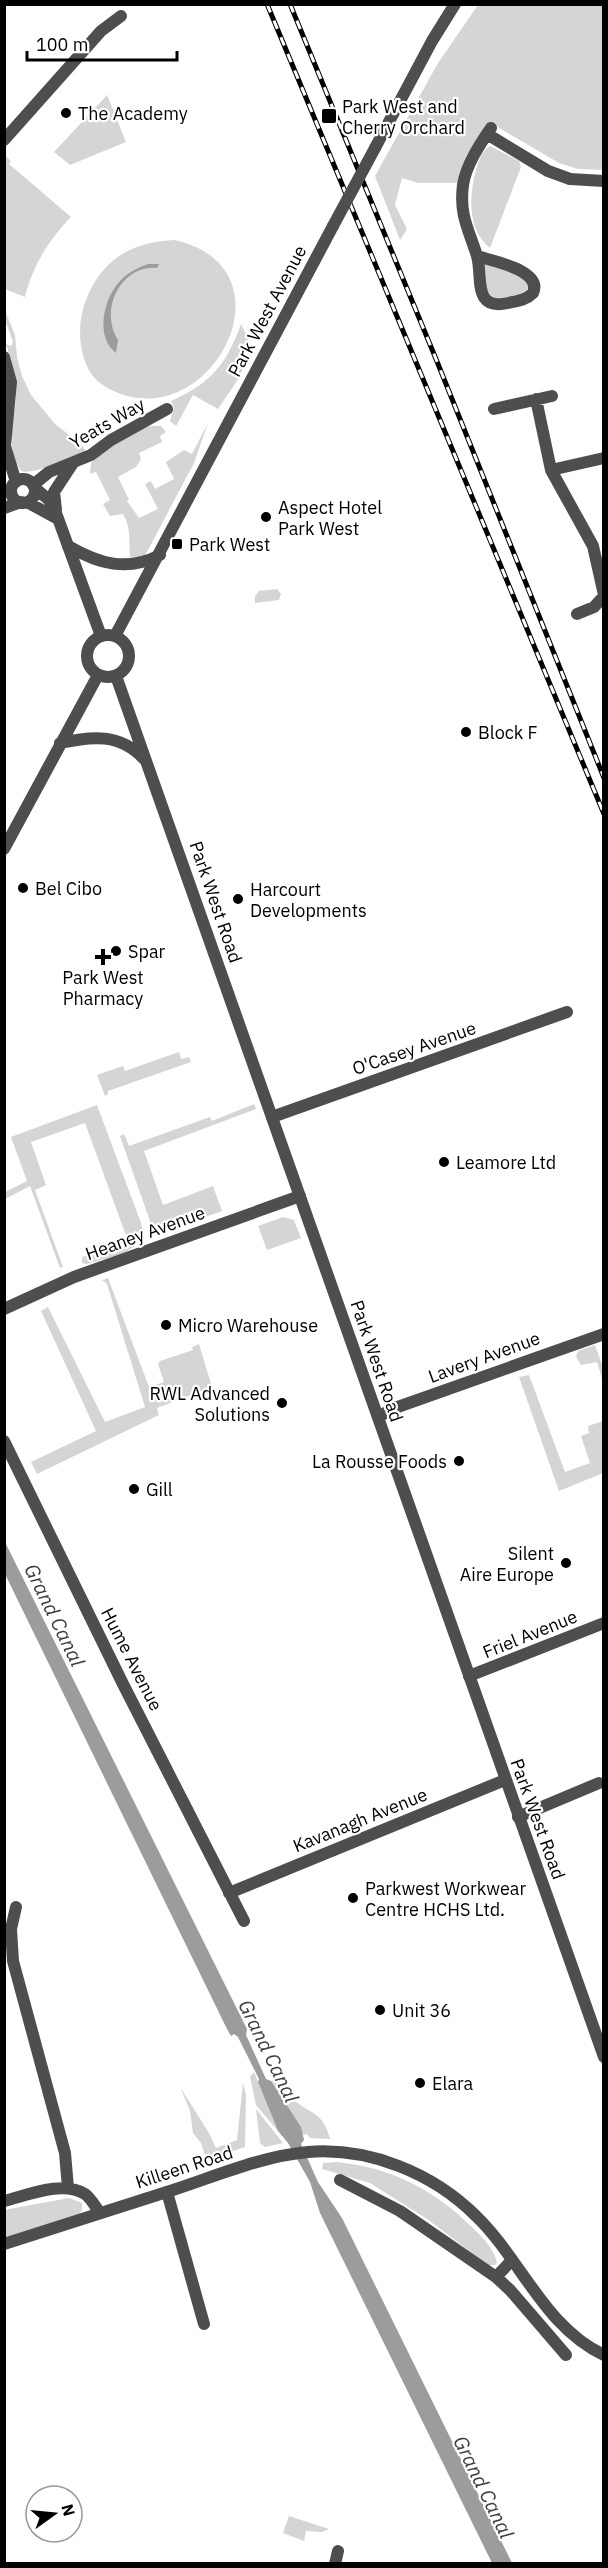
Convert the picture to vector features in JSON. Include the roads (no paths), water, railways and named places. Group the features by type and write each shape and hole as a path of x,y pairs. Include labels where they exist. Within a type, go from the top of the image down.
{"street":[{"name":"Park West Avenue","path":"115,636 426,50 454,4"},
{"path":"4,140 100,31 121,16"},
{"path":"477,256 530,275 534,283 533,293 522,300 491,304 483,297 479,284 477,256 467,234 462,200 463,182 489,131 548,171 570,179 603,181"},
{"path":"4,357 11,382 5,446 13,495 57,516"},
{"path":"494,408 552,396"},
{"path":"536,399 551,470 593,546 603,595 594,607 577,614"},
{"name":"Yeats Way","path":"34,486 49,472 92,455 111,440 167,409"},
{"path":"551,470 603,458"},
{"path":"57,516 54,492 73,463"},
{"path":"11,486 25,479 48,500 57,516 101,636"},
{"path":"4,507 24,502 34,495 34,486"},
{"path":"68,546 84,555 117,565 144,562 160,555"},
{"path":"101,636 115,636 122,640 129,652 127,666 116,676 98,675 92,670 87,658 90,645 101,636"},
{"path":"4,849 98,675"},
{"name":"Park West Road","path":"116,676 603,2057"},
{"path":"60,743 91,737 111,738 123,742 147,762"},
{"name":"O'Casey Avenue","path":"272,1117 567,1012"},
{"name":"Heaney Avenue","path":"4,1309 74,1277 300,1196"},
{"name":"Lavery Avenue","path":"378,1417 392,1409 603,1334"},
{"name":"Hume Avenue","path":"4,1441 244,1921"},
{"name":"Friel Avenue","path":"469,1676 603,1623"},
{"name":"Kavanagh Avenue","path":"229,1893 505,1780"},
{"path":"518,1817 599,1783"},
{"path":"16,1907 11,1935 13,1961 65,2153 68,2188"},
{"name":"Killeen Road","path":"4,2244 279,2157 327,2151 379,2160 436,2184 457,2198 480,2219 512,2260"},
{"path":"340,2180 400,2211 496,2277 566,2355"},
{"path":"4,2201 39,2192 68,2188 86,2195 100,2213"},
{"path":"167,2192 204,2324"},
{"path":"496,2277 512,2260 552,2312 571,2332 603,2355"}],"railway":[{"path":"267,4 604,814"},
{"path":"290,4 436,359 604,778"}],"place":[{"name":"The Academy","path":"66,113"},
{"name":"Park West and Cherry Orchard","path":"329,116"},
{"name":"Aspect Hotel Park West","path":"266,517"},
{"name":"Park West","path":"177,544"},
{"name":"Block F","path":"466,732"},
{"name":"Bel Cibo","path":"23,888"},
{"name":"Harcourt Developments","path":"238,899"},
{"name":"Spar","path":"116,951"},
{"name":"Park West Pharmacy","path":"103,957"},
{"name":"Leamore Ltd","path":"444,1162"},
{"name":"Micro Warehouse","path":"166,1325"},
{"name":"RWL Advanced Solutions","path":"282,1403"},
{"name":"La Rousse Foods","path":"459,1461"},
{"name":"Gill","path":"134,1489"},
{"name":"Silent Aire Europe","path":"566,1563"},
{"name":"Parkwest Workwear Centre HCHS Ltd.","path":"353,1898"},
{"name":"Unit 36","path":"380,2010"},
{"name":"Elara","path":"420,2083"}],"water label":[{"name":"Grand Canal","path":"55,1615"},
{"name":"Grand Canal","path":"269,2051"},
{"name":"Grand Canal","path":"484,2487"}]}
